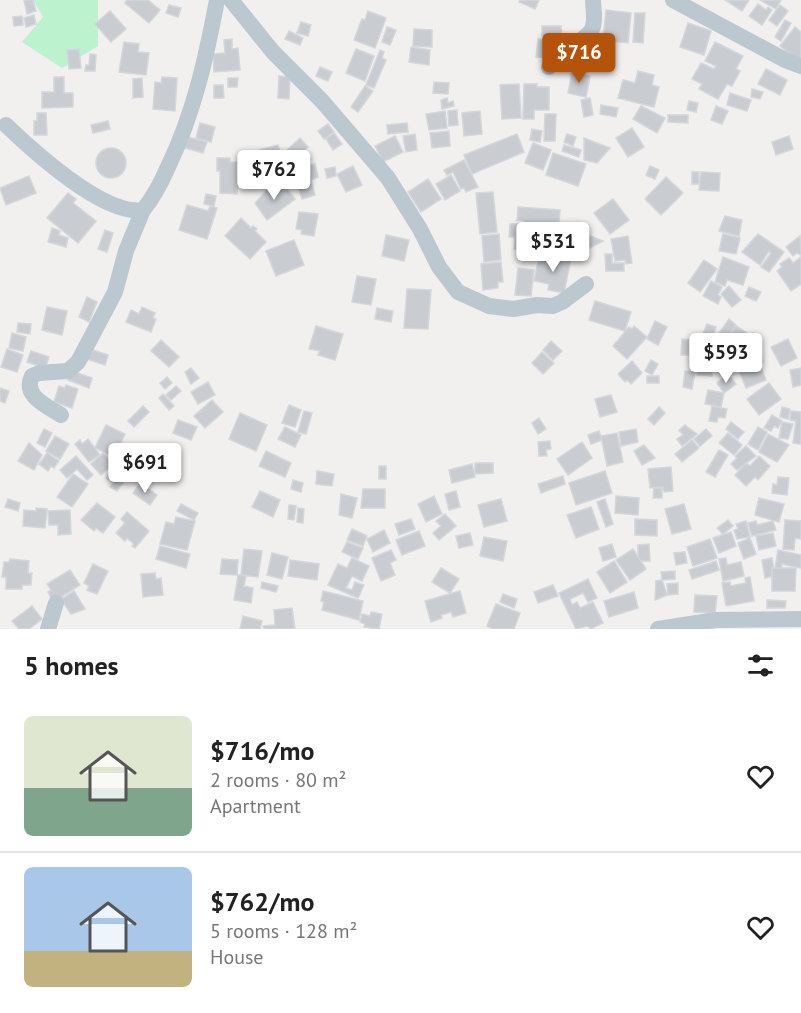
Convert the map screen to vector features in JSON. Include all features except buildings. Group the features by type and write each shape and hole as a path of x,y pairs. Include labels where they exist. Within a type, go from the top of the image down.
{"street":[{"path":"61,416 35,397 29,390 29,382 32,376 39,373 68,371 78,362 115,292 126,251 143,210 154,198 182,139 192,111 217,0"},
{"path":"231,0 273,52 322,101 388,178 420,229 439,267 458,292 489,306 513,309 537,305 553,306 586,284"},
{"path":"549,67 565,51 591,32 594,25 593,0"},
{"path":"673,0 785,60 801,66"},
{"path":"6,124 38,155 74,183 120,208 132,212 143,210"},
{"path":"48,629 56,603"},
{"path":"658,629 716,620 752,624 801,619"}],"green space":[{"path":"33,0 98,0 98,46 62,68 22,42 43,17"}]}
